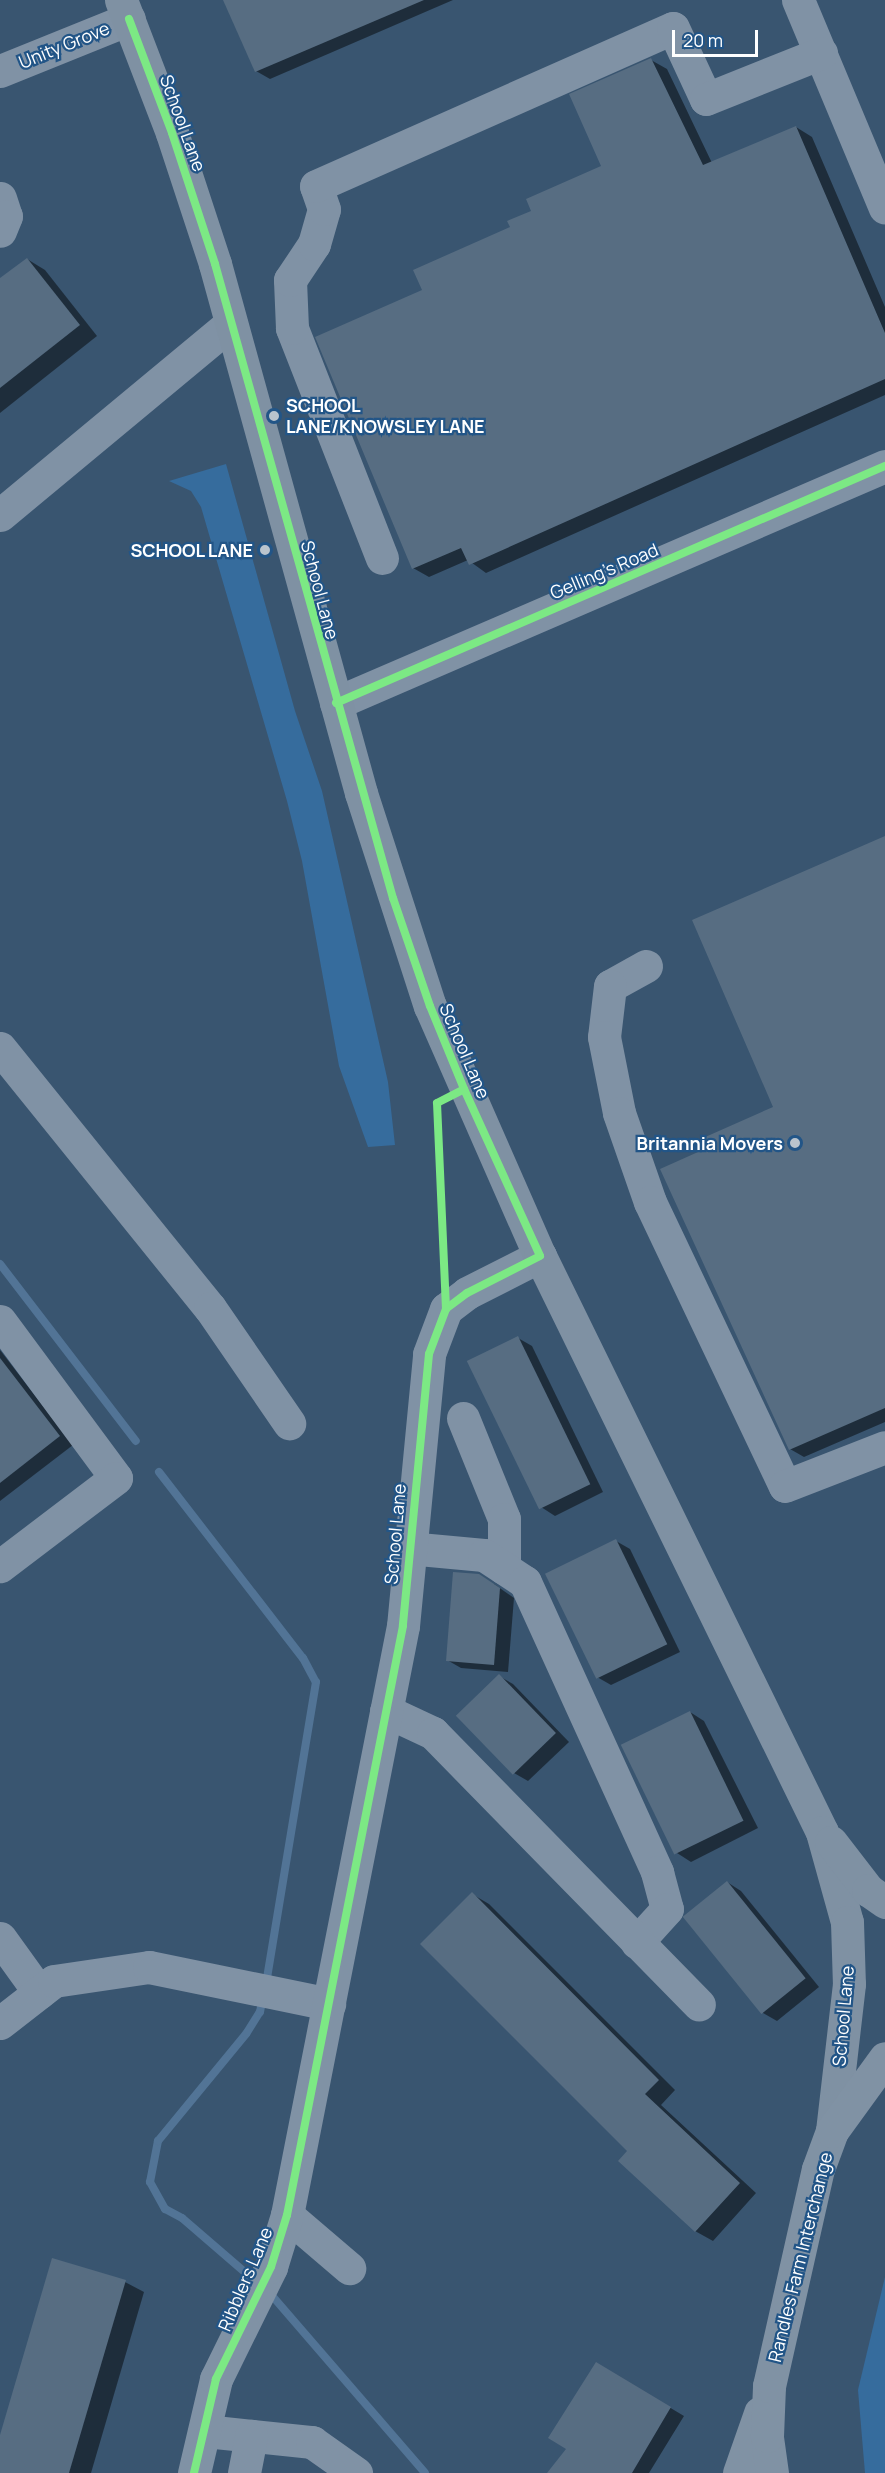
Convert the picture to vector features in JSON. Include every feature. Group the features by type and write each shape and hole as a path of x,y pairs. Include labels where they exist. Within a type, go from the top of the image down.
{"highway":[{"name":"Randles Farm Interchange","path":"772,2473 767,2436 769,2386 818,2169 832,2131 885,2058"},
{"path":"739,2473 769,2386"}],"main road":[{"name":"School Lane","path":"125,10 172,133 231,323 336,703 390,888 430,1006 540,1256 822,1832 847,1922 849,1984 832,2131"},
{"name":"School Lane","path":"822,1832 868,1890 885,1902"}],"street":[{"path":"798,0 885,208"},
{"name":"Unity Grove","path":"0,71 125,10"},
{"path":"382,558 292,328 290,280 314,244 324,209 316,186 672,28 706,99 821,53"},
{"path":"0,198 6,216 0,231"},
{"path":"0,514 231,323"},
{"name":"Gelling's Road","path":"336,703 885,466"},
{"path":"646,966 610,986 604,1037 619,1113 650,1202 785,1486 885,1447"},
{"path":"0,1048 210,1308 290,1423"},
{"name":"School Lane","path":"318,2057 403,1626 408,1548 429,1354 438,1325 446,1309 467,1293 540,1256"},
{"path":"0,1321 116,1478 0,1566"},
{"path":"464,1418 504,1519 504,1568"},
{"path":"408,1548 484,1555 525,1582 657,1872 667,1909 637,1942"},
{"path":"386,1711 433,1733 699,2005"},
{"path":"0,1938 39,1992"},
{"path":"0,2023 54,1981 150,1967 328,2004"},
{"name":"Ribblers Lane","path":"194,2473 216,2379 271,2266 287,2215 318,2057"},
{"path":"287,2215 349,2268"},
{"path":"205,2431 312,2442 356,2473"},
{"path":"244,2473 251,2436"}],"shaded area":[{"path":"226,464 295,711 322,791 388,1082 395,1145 368,1147 339,1066 302,861 287,801 201,507 191,491 169,481"},
{"path":"885,2277 885,2473 865,2473 858,2390"}],"building":[{"path":"223,0 424,0 255,72"},
{"path":"651,58 703,165 796,126 885,333 885,379 469,565 461,548 412,569 315,337 422,290 413,270 510,227 507,221 531,211 526,199 601,166 569,94"},
{"path":"27,258 80,325 0,388 0,278"},
{"name":"Britannia Movers","path":"885,836 885,1408 789,1450 660,1169 707,1148 703,1138 773,1107 692,920"},
{"path":"518,1336 590,1484 539,1509 467,1361"},
{"path":"0,1358 60,1436 0,1483"},
{"path":"616,1539 667,1644 596,1679 545,1574"},
{"path":"453,1572 479,1574 500,1588 494,1665 446,1661"},
{"path":"499,1674 556,1733 513,1775 456,1716"},
{"path":"690,1711 743,1821 674,1854 621,1745"},
{"path":"727,1881 806,1978 761,2014 683,1917"},
{"path":"472,1892 659,2080 645,2094 740,2183 695,2232 618,2161 627,2151 420,1944"},
{"path":"52,2258 126,2280 69,2473 0,2473 0,2435"},
{"path":"596,2362 671,2407 632,2473 547,2473 566,2449 548,2438"}],"waterway":[{"path":"0,1264 136,1441"},
{"path":"159,1472 303,1658 316,1682 266,1985"},
{"path":"255,2281 182,2218 165,2209 150,2182 158,2141 246,2034 260,2012 263,1997"},
{"path":"268,2291 425,2473"}],"cycle path":[{"path":"129,19 172,133 215,264 393,898 430,1006 464,1089 540,1256 467,1293 446,1309 429,1354 403,1626 287,2215 271,2267 216,2379 194,2473"},
{"path":"336,703 885,466"},
{"path":"446,1309 437,1103 464,1089"}],"place":[{"name":"SCHOOL LANE/KNOWSLEY LANE","path":"274,416"},
{"name":"SCHOOL LANE","path":"265,550"},
{"name":"Britannia Movers","path":"795,1143"}]}
